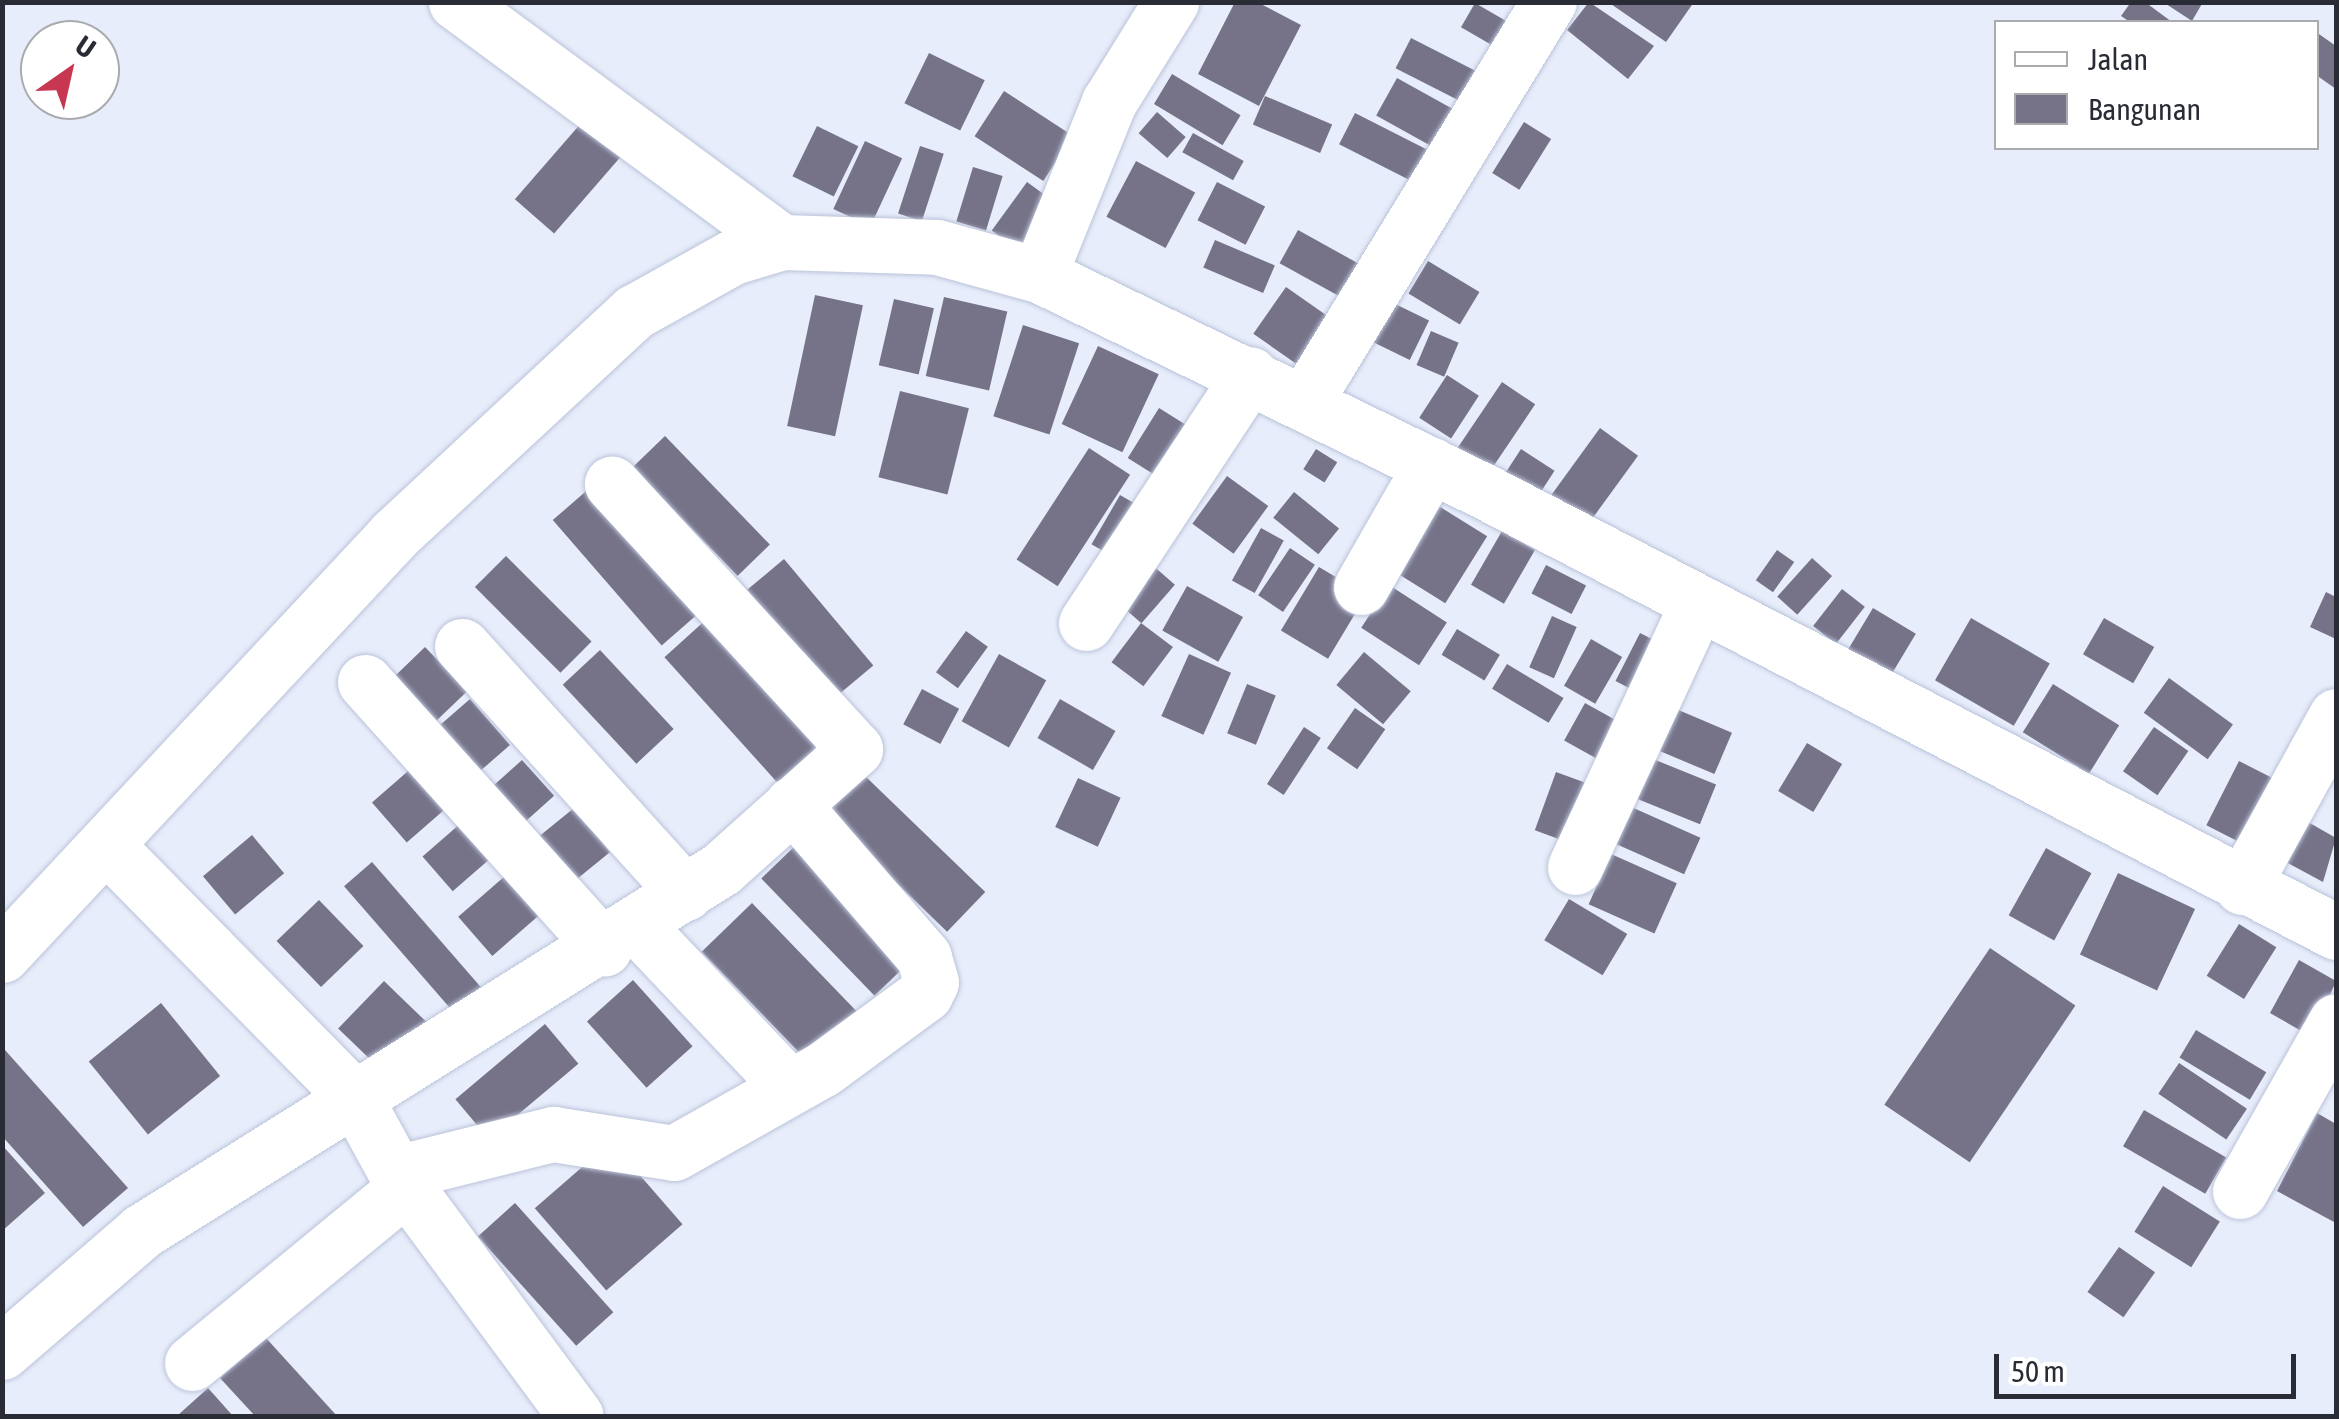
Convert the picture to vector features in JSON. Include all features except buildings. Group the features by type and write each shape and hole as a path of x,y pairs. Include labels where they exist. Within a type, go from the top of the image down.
{"street":[{"path":"456,2 782,242"},
{"path":"1039,275 1109,102 1170,2"},
{"path":"1305,402 1549,2"},
{"path":"2,955 108,847 394,535 634,312 733,257 782,242 938,247 1039,275 1431,465 1696,606 2336,932"},
{"path":"1086,622 1250,374"},
{"path":"1360,588 1431,465"},
{"path":"2,1352 142,1232 621,937 685,892 855,749 612,484"},
{"path":"1576,867 1696,606"},
{"path":"462,646 685,892"},
{"path":"365,682 621,937 790,1088"},
{"path":"2242,887 2336,716"},
{"path":"192,1363 402,1180 554,1134 674,1153 790,1088 925,994 931,982 924,957 792,804"},
{"path":"108,847 355,1098 402,1180 576,1416"},
{"path":"2240,1191 2336,1021"}]}
